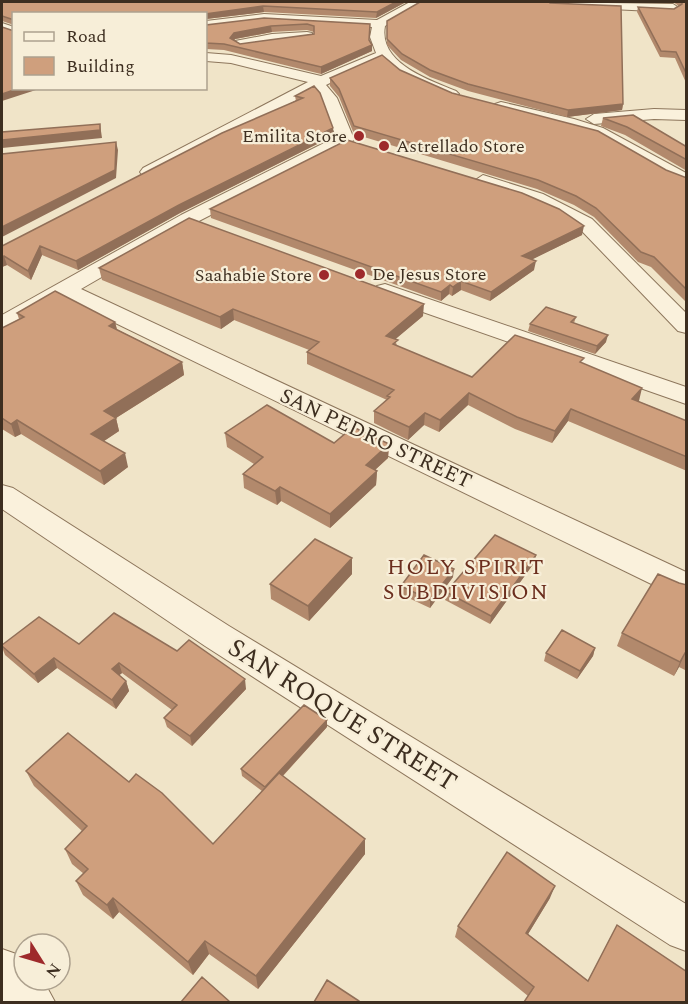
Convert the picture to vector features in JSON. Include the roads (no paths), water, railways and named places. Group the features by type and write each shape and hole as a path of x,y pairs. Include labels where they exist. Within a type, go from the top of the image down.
{"street":[{"path":"240,44 272,38 378,30 416,2"},
{"path":"549,2 673,9"},
{"path":"207,25 264,18 378,30"},
{"path":"378,30 382,55 434,88 462,98"},
{"path":"130,182 320,82 382,55"},
{"path":"207,57 225,58 320,82 329,98 345,139"},
{"path":"482,103 568,122 597,132 687,180"},
{"path":"568,122 654,114 687,115"},
{"path":"2,324 188,219 345,139 367,146"},
{"path":"464,175 529,195 566,211 585,223 687,326"},
{"path":"188,219 221,231"},
{"path":"365,284 687,396"},
{"name":"SAN PEDRO STREET","path":"65,290 687,586"},
{"name":"SAN ROQUE STREET","path":"2,495 217,636 687,929"},
{"path":"2,972 31,1002"}],"place":[{"name":"Emilita Store","path":"359,136"},
{"name":"Astrellado Store","path":"384,146"},
{"name":"De Jesus Store","path":"360,274"},
{"name":"Saahabie Store","path":"324,275"}],"district":[{"name":"HOLY SPIRIT SUBDIVISION","path":"466,578"}]}
